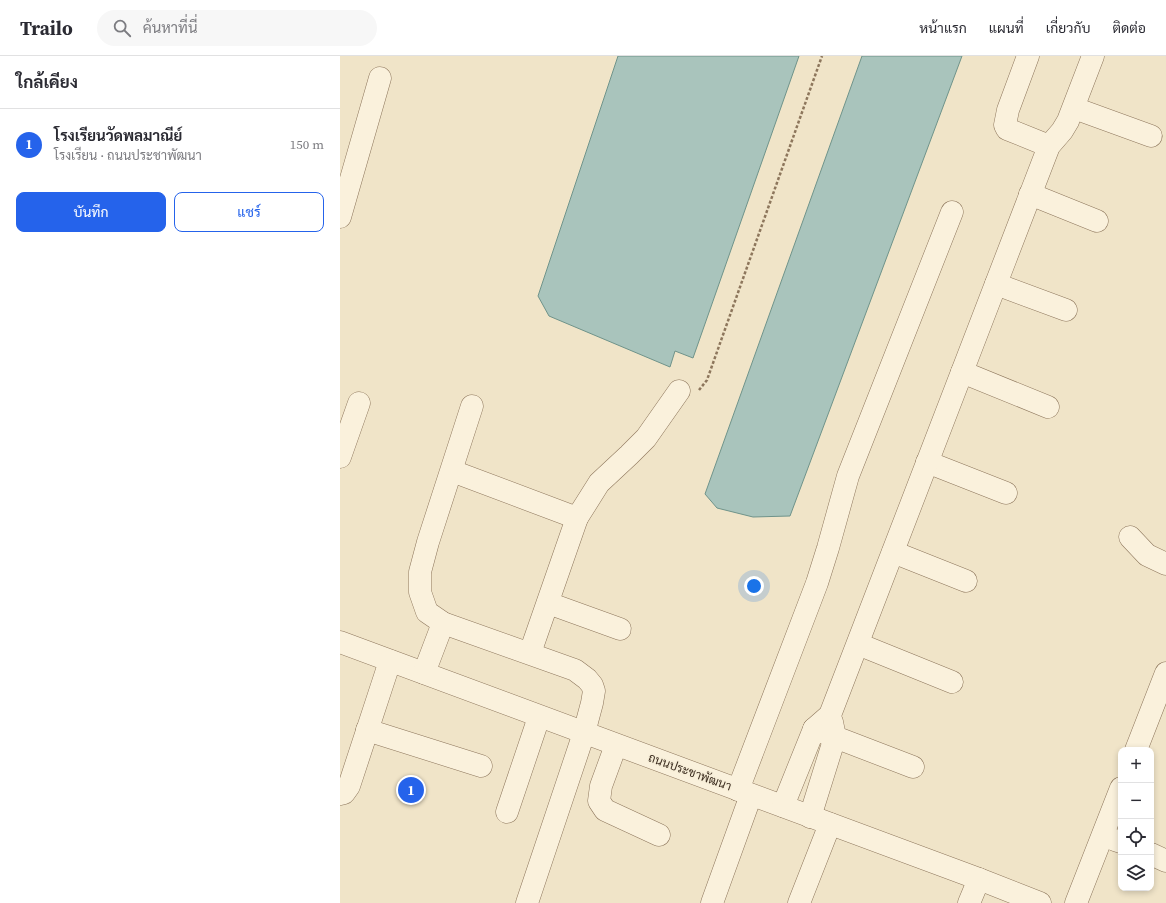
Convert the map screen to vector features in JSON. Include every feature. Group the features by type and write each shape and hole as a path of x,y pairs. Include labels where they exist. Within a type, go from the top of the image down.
{"street":[{"path":"1028,56 1004,125 1007,129 1049,146"},
{"path":"783,806 814,729 830,715 1049,146 1062,131 1074,108 1093,56"},
{"path":"340,217 380,78"},
{"path":"1074,108 1151,136"},
{"path":"1030,194 1096,221"},
{"path":"712,903 745,792 817,583 848,476 952,212"},
{"path":"996,284 1066,310"},
{"path":"962,372 1048,407"},
{"path":"530,654 577,518 599,484 629,456 688,392"},
{"path":"340,457 359,403"},
{"path":"472,406 428,542 420,572 420,592 427,612 443,623 575,670 588,679 594,691 584,733 532,902"},
{"path":"927,462 1006,493"},
{"path":"452,471 577,518"},
{"path":"1130,537 1147,555 1166,564"},
{"path":"893,552 966,581"},
{"path":"548,603 620,629"},
{"path":"424,673 443,623"},
{"name":"ถนนประชาพัฒนา","path":"340,642 1040,903"},
{"path":"858,644 952,682"},
{"path":"340,794 344,793 349,786 390,661"},
{"path":"1137,747 1166,673"},
{"path":"1153,747 1166,712"},
{"path":"810,817 835,736 830,715"},
{"path":"507,812 539,717"},
{"path":"814,729 913,767"},
{"path":"368,730 481,766"},
{"path":"616,745 601,786 599,801 605,810 658,835"},
{"path":"1076,903 1118,796"},
{"path":"799,903 830,824"},
{"path":"1090,903 1118,838"},
{"path":"1154,855 1166,860"},
{"path":"969,903 979,879"}],"path":[{"path":"688,392 707,380 822,56"}],"water":[{"path":"618,56 799,56 693,358 675,351 670,367 549,316 538,296"},
{"path":"862,56 962,56 790,516 753,517 717,508 705,494"}],"place":[{"name":"โรงเรียนวัดพลมาณีย์","path":"411,790"}]}
